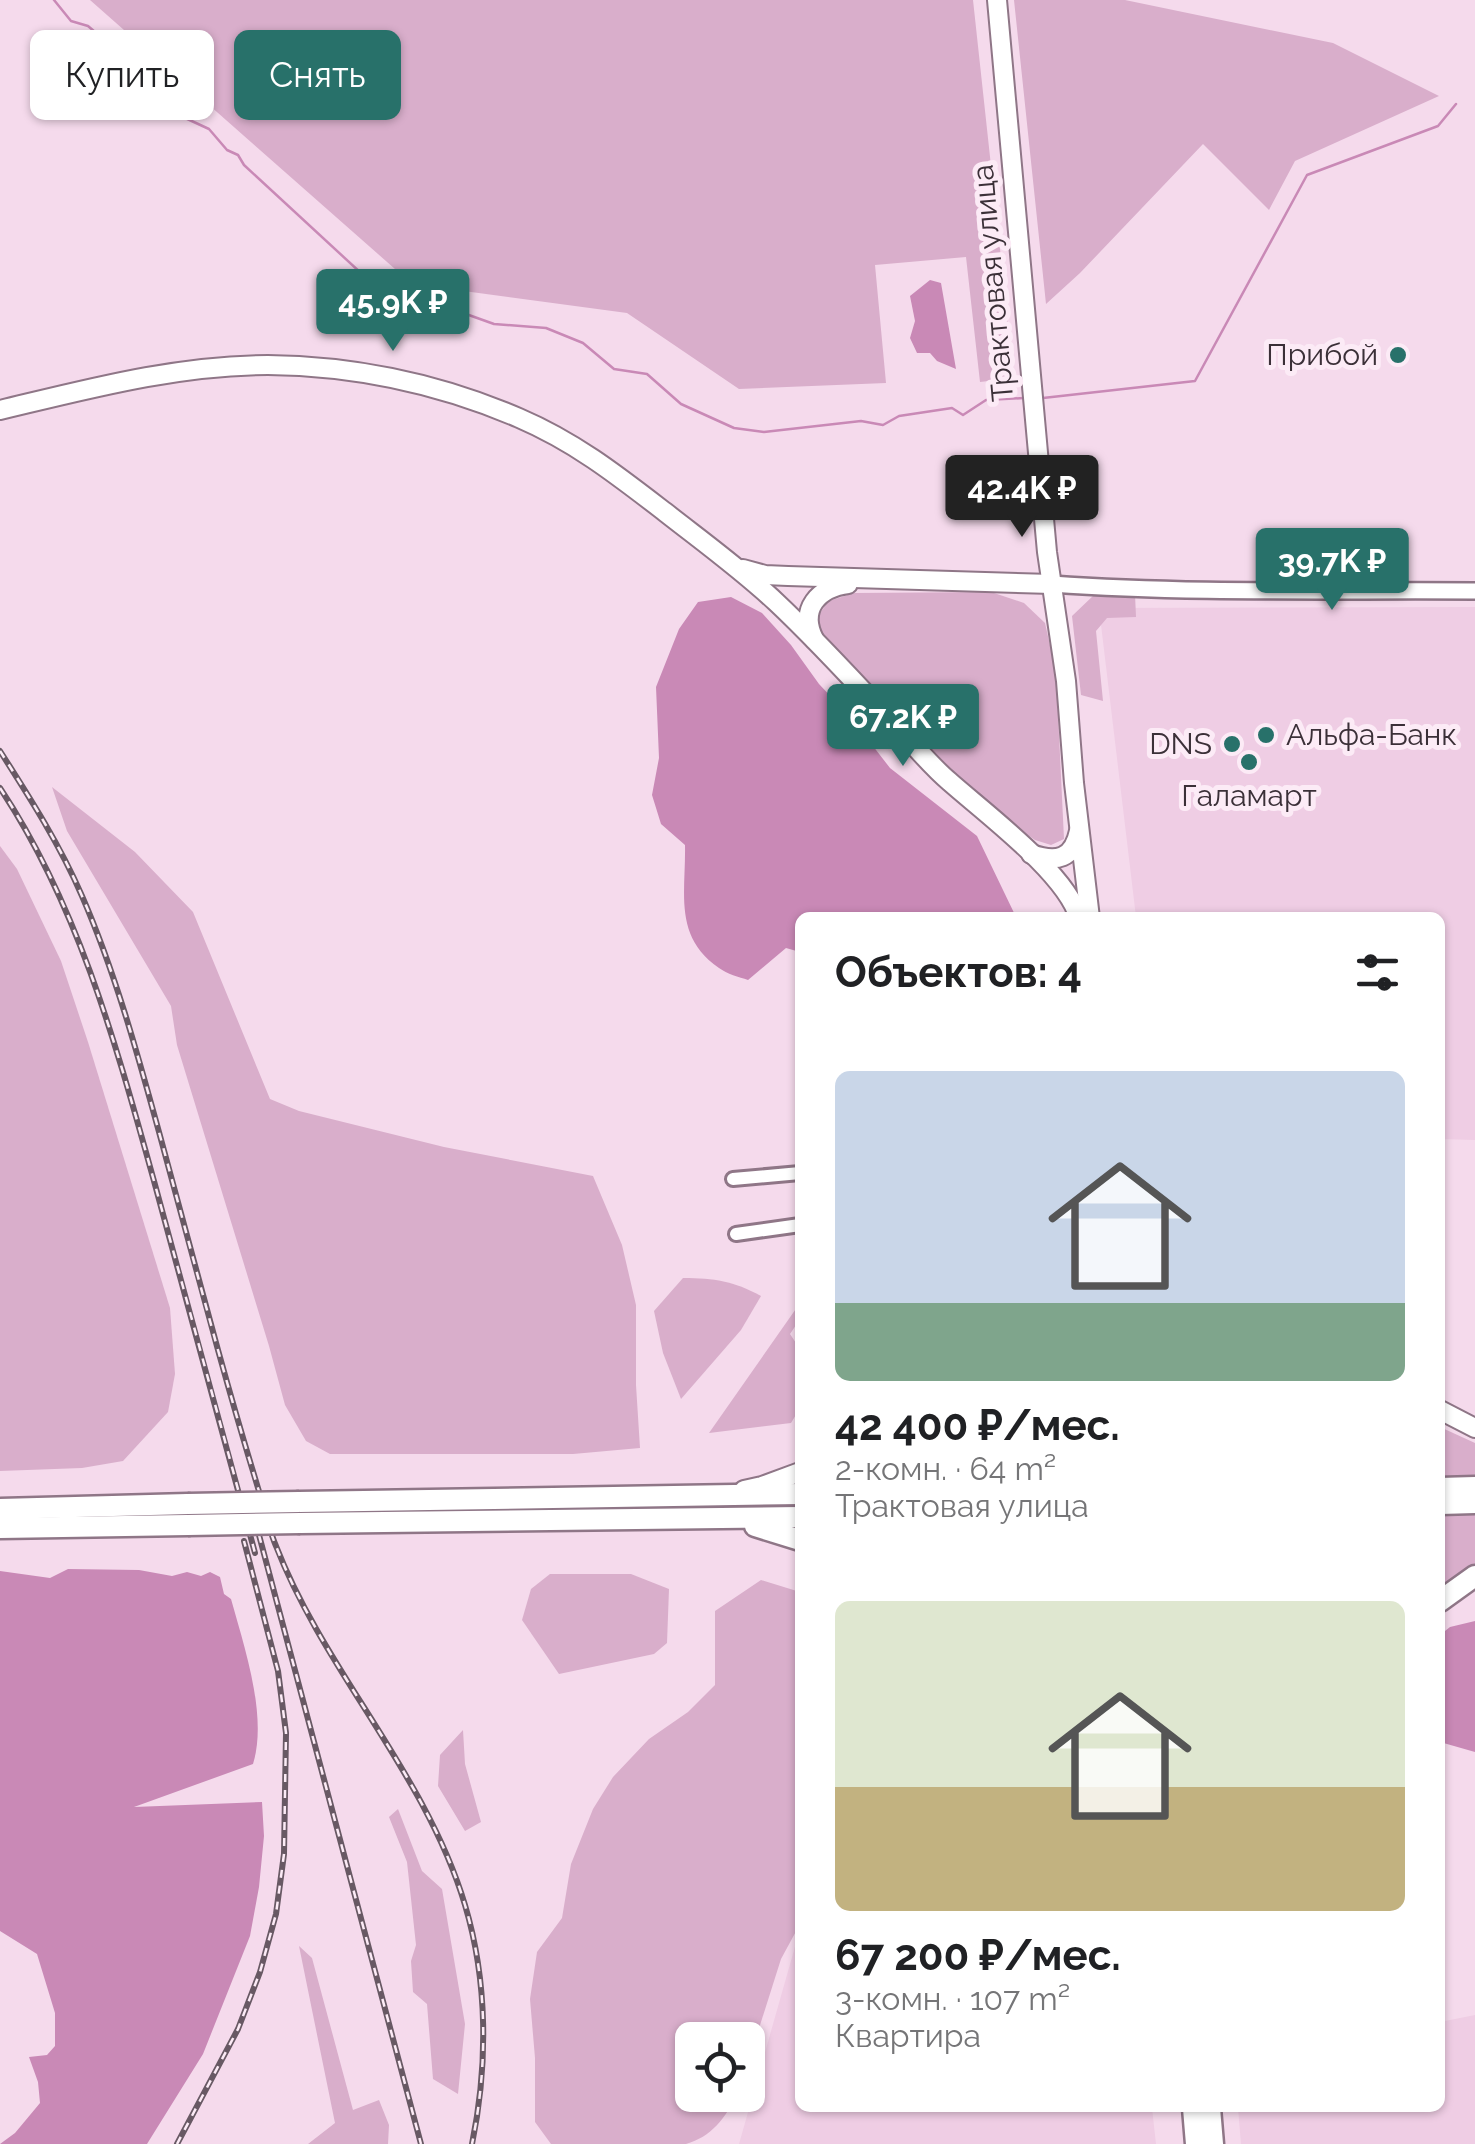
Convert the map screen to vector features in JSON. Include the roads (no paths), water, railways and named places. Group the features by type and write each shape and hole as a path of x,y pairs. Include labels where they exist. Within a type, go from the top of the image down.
{"main road":[{"name":"Трактовая улица","path":"997,0 1052,584 1089,912"},
{"path":"0,410 131,380 267,365 354,371 396,379 520,418 624,478 774,600 946,779 1031,854 1070,896 1077,912"},
{"path":"729,563 765,574 1052,584"},
{"path":"817,643 810,630 809,615 824,591 843,584 894,580"},
{"path":"1031,854 1049,858 1068,854 1075,846 1080,826"},
{"path":"1445,1413 1475,1428"},
{"path":"673,1495 753,1488 795,1474"},
{"path":"1445,1488 1475,1487"},
{"path":"0,1528 188,1515 673,1495 795,1494"},
{"path":"1445,1504 1475,1503"},
{"path":"0,1509 188,1515"},
{"path":"300,1512 674,1520 795,1518"},
{"path":"674,1520 756,1526 795,1538"},
{"path":"1445,1597 1475,1576"},
{"path":"1192,2112 1196,2144"},
{"path":"1210,2112 1213,2144"}],"street":[{"path":"1052,584 1120,589 1475,591"},
{"path":"733,1179 795,1173"},
{"path":"736,1234 795,1226"}],"waterway":[{"path":"54,0 71,21 88,26 158,86 183,117 209,129 227,150 238,155 244,165 388,298 391,313 399,319 427,313"},
{"path":"1043,398 1195,381 1307,175 1438,126 1456,104"},
{"path":"466,314 494,324 546,328 583,343 614,369 647,374 681,404 734,428 764,432 861,421 883,425 899,416 952,408 963,415 986,400 1024,398"}],"railway":[{"path":"0,751 73,877 115,983 276,1546 321,1637 426,1811 465,1905 478,1964 483,2024 481,2085 472,2144"},
{"path":"0,788 52,880 109,1028 255,1553"},
{"path":"259,1535 421,2144"},
{"path":"177,2144 238,2029 260,1972 276,1914 284,1854 286,1733 278,1671 244,1541"}],"place":[{"name":"Прибой","path":"1398,355"},
{"name":"Альфа-Банк","path":"1266,735"},
{"name":"DNS","path":"1232,744"},
{"name":"Галамарт","path":"1249,762"}]}
